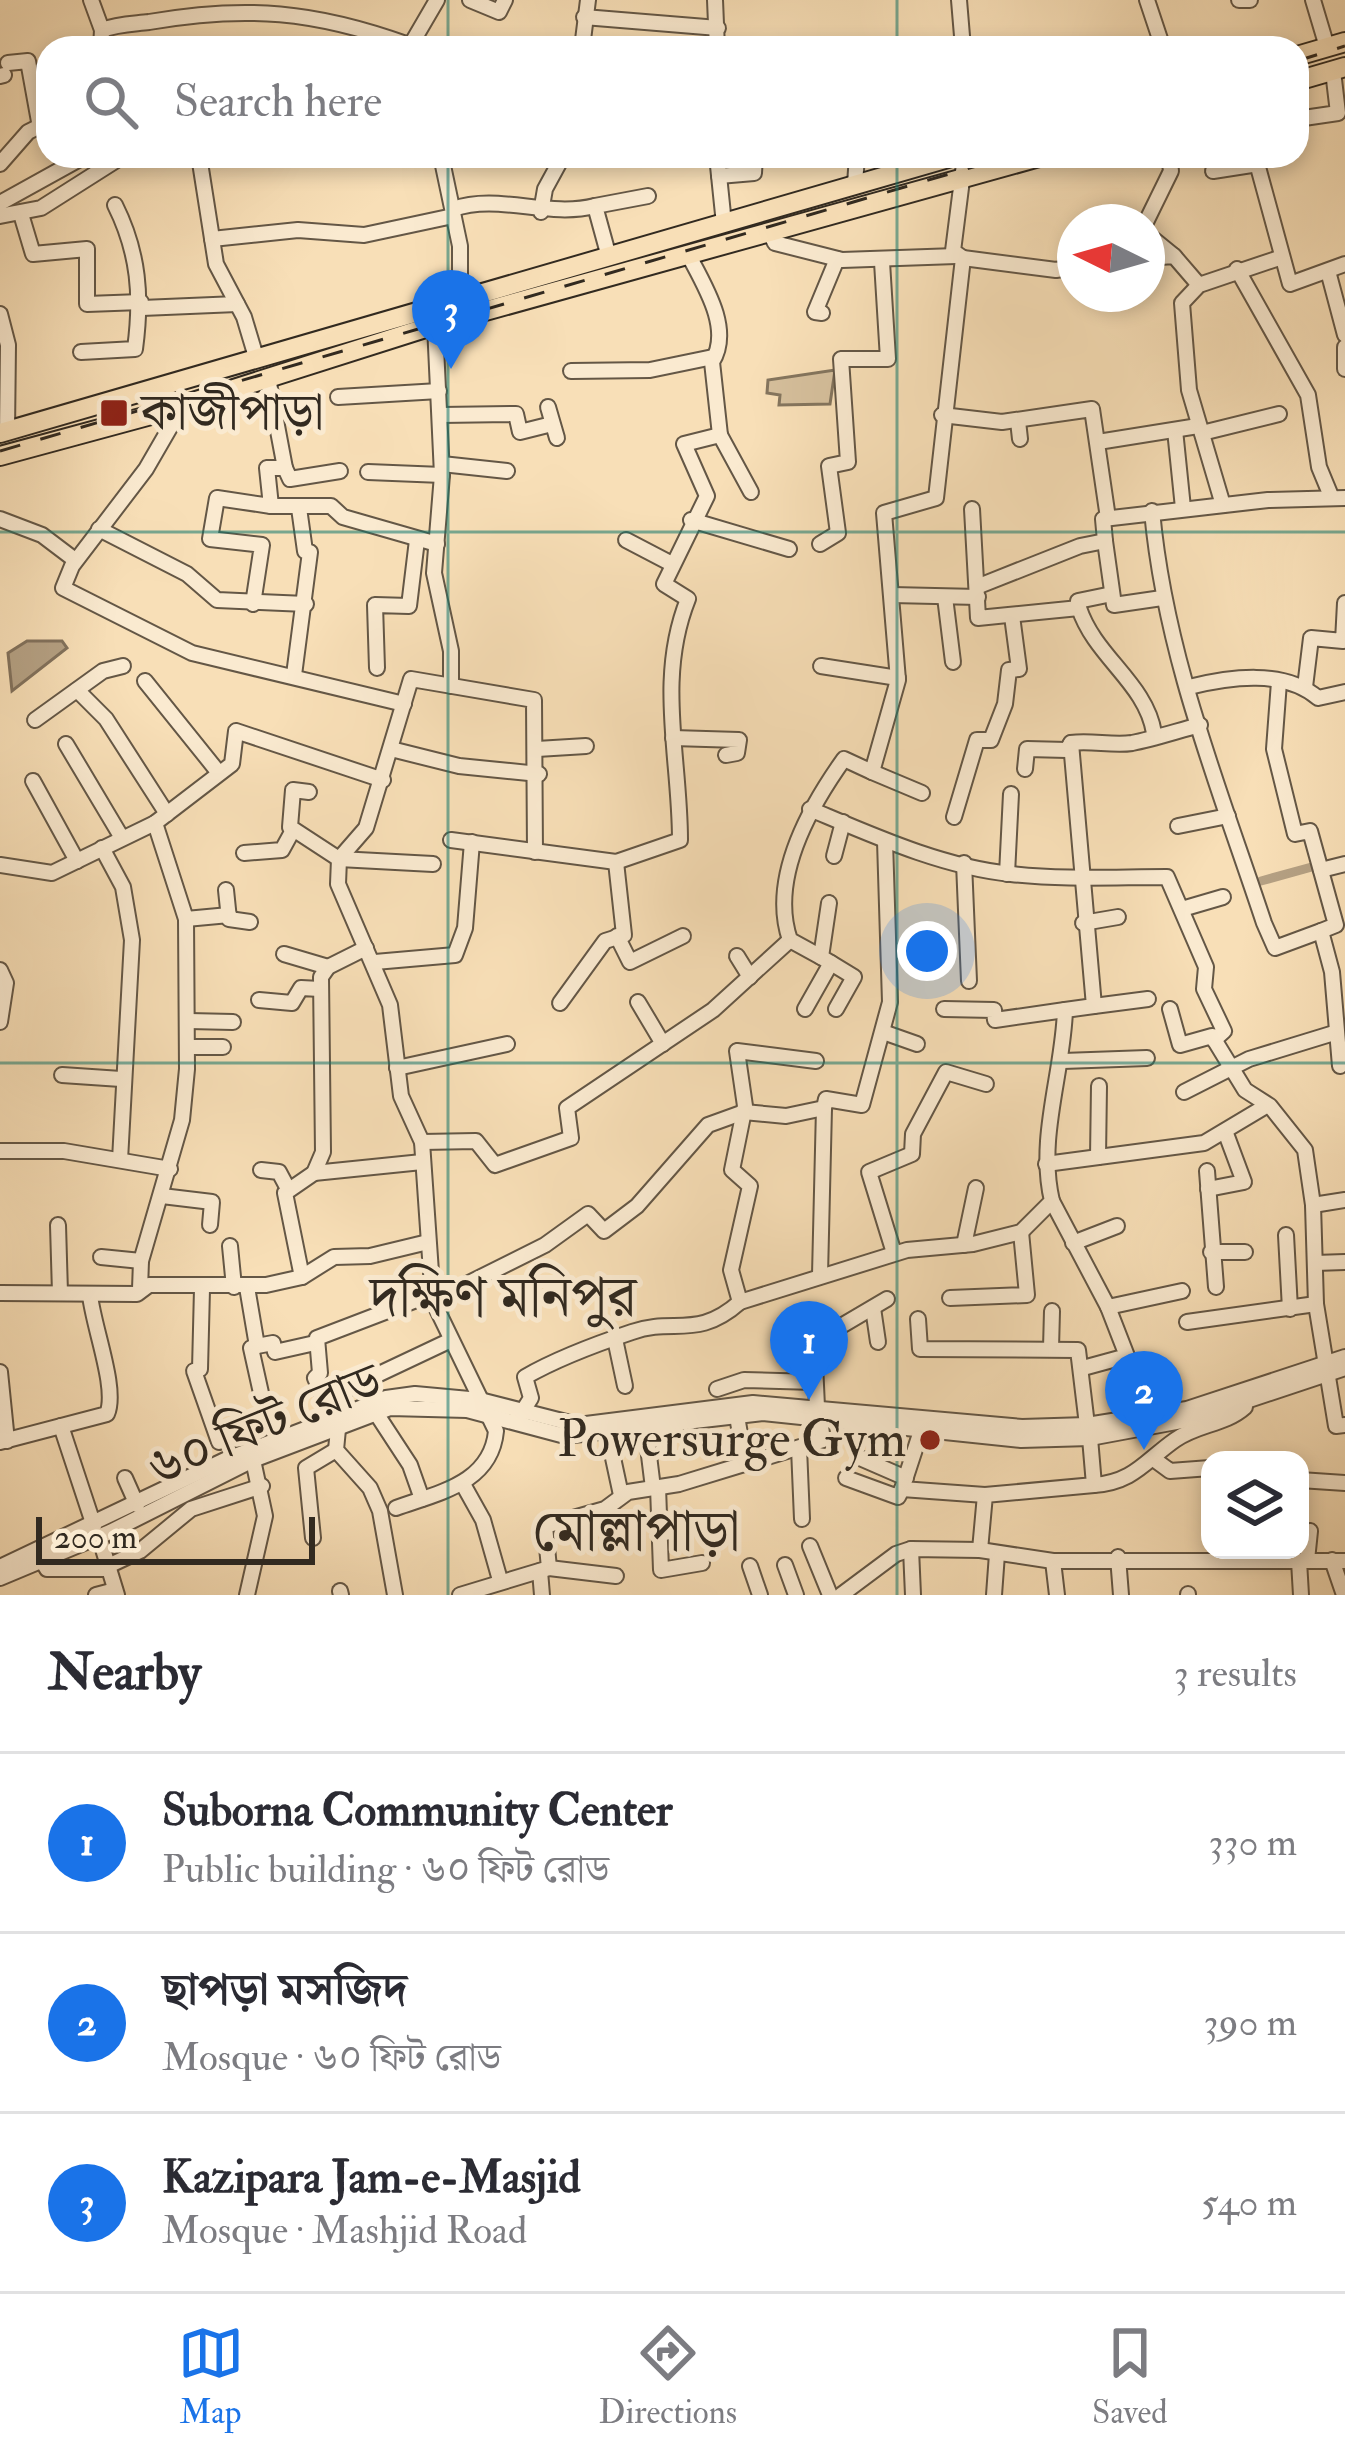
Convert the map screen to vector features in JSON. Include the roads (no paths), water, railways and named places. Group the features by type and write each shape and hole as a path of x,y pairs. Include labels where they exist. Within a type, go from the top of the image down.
{"main road":[{"path":"1309,78 1339,69"},
{"path":"4,432 912,168"},
{"path":"0,456 435,326 1004,168"}],"street":[{"path":"92,0 102,36"},
{"path":"415,36 437,0"},
{"path":"470,0 499,12 505,0"},
{"path":"583,36 588,0"},
{"path":"716,0 718,36"},
{"path":"959,0 962,36"},
{"path":"1148,0 1159,36"},
{"path":"1313,0 1336,44"},
{"path":"102,31 197,12 257,9 383,36"},
{"path":"584,17 718,28"},
{"path":"4,72 28,61 36,80"},
{"path":"1339,69 1338,113 1345,128"},
{"path":"1309,117 1338,113"},
{"path":"0,164 36,128"},
{"path":"0,203 63,168"},
{"path":"79,168 88,182"},
{"path":"0,216 21,214 107,168"},
{"path":"201,168 216,264 238,304 256,357"},
{"path":"444,168 460,246 460,299"},
{"path":"541,212 545,189 556,168"},
{"path":"718,168 724,224"},
{"path":"719,176 754,173 754,168"},
{"path":"855,184 856,168"},
{"path":"872,772 898,677 884,513 936,498 964,168"},
{"path":"1155,204 1171,168"},
{"path":"1213,171 1225,168"},
{"path":"1259,168 1290,284 1345,264"},
{"path":"212,238 298,230 364,235 480,202 541,212 648,196"},
{"path":"81,352 135,350 141,305 132,238 115,205"},
{"path":"595,206 609,257"},
{"path":"21,214 34,255 87,249 87,304 238,304"},
{"path":"770,233 775,243 837,259 882,262 959,257 1057,270"},
{"path":"1165,249 1199,285"},
{"path":"571,371 650,370 713,357 722,348 721,328 689,256"},
{"path":"1165,257 1174,256"},
{"path":"1223,505 1200,429 1180,317 1184,295 1237,268 1282,256"},
{"path":"822,314 815,312 837,259"},
{"path":"820,544 838,533 829,466 848,462 842,359 888,359 882,262"},
{"path":"1162,598 1114,605 1103,519 1338,497 1319,467 1308,394 1237,268"},
{"path":"1328,271 1345,335"},
{"path":"0,314 8,345 4,432"},
{"path":"435,326 442,470 435,591 451,650 451,686"},
{"path":"1345,346 1345,369"},
{"path":"713,357 720,435 751,492"},
{"path":"268,378 290,478 340,471"},
{"path":"338,397 439,391"},
{"path":"183,405 146,470 76,560 63,588 192,653 404,704"},
{"path":"441,415 516,414 520,432 555,431 548,407"},
{"path":"942,415 1018,421 1092,409 1108,518"},
{"path":"1097,442 1279,414"},
{"path":"1018,421 1021,439"},
{"path":"1174,430 1183,508"},
{"path":"451,840 616,862 680,840 670,650 688,599 664,584 691,520 707,496 684,444 720,435"},
{"path":"271,506 268,468 285,467"},
{"path":"368,472 507,472"},
{"path":"253,604 262,545 210,539 217,498 299,508 331,506 344,517 436,544"},
{"path":"294,675 310,552 305,551 299,508"},
{"path":"972,509 978,618 1078,608"},
{"path":"1152,511 1162,598 1228,816 1275,947 1336,925 1310,831 1295,834 1276,763 1280,682"},
{"path":"0,519 42,535 76,560"},
{"path":"691,520 790,548"},
{"path":"99,529 188,574 217,600 306,604"},
{"path":"377,668 376,605 409,606 417,540"},
{"path":"626,540 670,563"},
{"path":"892,595 945,597 978,592 1080,545 1105,542"},
{"path":"1112,594 1078,601 1078,608 1096,647 1148,706 1154,733"},
{"path":"945,597 952,662"},
{"path":"1305,687 1311,638 1343,640 1345,603"},
{"path":"954,817 971,753 977,740 991,740 1005,704 1009,670 1018,669 1012,616"},
{"path":"35,720 103,671 123,666"},
{"path":"821,666 898,677"},
{"path":"495,1438 490,1414 472,1403 432,1298 422,1142 405,1109 390,1005 375,962 340,894 339,859 366,828 411,679 535,700 539,774 535,852"},
{"path":"1189,687 1220,679 1280,682 1305,687 1318,698 1345,692"},
{"path":"146,681 219,773"},
{"path":"0,1293 137,1294 141,1261 182,1120 189,1021 186,919 161,818 106,718 77,690"},
{"path":"1070,743 1135,743 1154,733 1200,725"},
{"path":"0,865 52,873 161,818 232,764 236,731 382,780"},
{"path":"673,738 739,740 737,753 726,755"},
{"path":"1025,769 1027,749 1067,751 1070,743"},
{"path":"1070,743 1094,1006"},
{"path":"66,744 122,838"},
{"path":"537,749 586,746"},
{"path":"391,749 459,766 539,774"},
{"path":"836,1009 854,977 790,940 782,916 810,808 844,759 922,793"},
{"path":"33,781 77,861"},
{"path":"244,853 282,850 293,830 293,790 309,792"},
{"path":"1007,874 1011,794"},
{"path":"810,808 885,841 1007,874 1080,880 1167,877 1206,967 1204,989 1224,1030 1214,1040"},
{"path":"1178,826 1228,816"},
{"path":"835,856 843,823"},
{"path":"293,830 339,859 433,864"},
{"path":"820,1275 826,1100 862,1105 890,1002 885,841"},
{"path":"375,962 455,955 465,928 472,842"},
{"path":"102,848 123,886 132,940 120,1160"},
{"path":"560,1003 605,941 624,934 616,862"},
{"path":"964,863 970,981"},
{"path":"1320,866 1345,863"},
{"path":"226,890 232,922 250,922"},
{"path":"1182,909 1222,897"},
{"path":"805,1009 826,960 830,903"},
{"path":"186,919 229,915"},
{"path":"1083,923 1118,917"},
{"path":"1321,931 1332,972 1340,1066"},
{"path":"617,936 630,962 683,936"},
{"path":"422,1142 476,1141 495,1165 571,1138 567,1108 663,1044 790,940"},
{"path":"284,954 328,967 366,948"},
{"path":"737,956 750,977"},
{"path":"314,1173 326,1131 320,1100 320,989 328,967"},
{"path":"0,970 6,983 0,1022"},
{"path":"259,1000 292,1003 302,988 320,989"},
{"path":"944,1009 994,1010 995,1020 1148,999"},
{"path":"638,1002 663,1044"},
{"path":"1170,1009 1180,1045 1208,1035 1214,1040 1229,1070 1305,1150 1313,1204 1316,1304 1336,1426 1345,1425"},
{"path":"1065,1010 1063,1061 1046,1164 1052,1201 1108,1307 1127,1356 1083,1368"},
{"path":"189,1021 233,1022"},
{"path":"883,1032 917,1044"},
{"path":"1184,1093 1229,1070 1334,1033"},
{"path":"397,1068 507,1044"},
{"path":"188,1047 223,1047"},
{"path":"740,1302 731,1270 750,1186 732,1170 743,1112 737,1051 816,1060"},
{"path":"1063,1061 1147,1058"},
{"path":"894,1253 869,1172 912,1154 913,1134 946,1072 986,1084"},
{"path":"62,1075 121,1079"},
{"path":"1098,1157 1099,1086"},
{"path":"1046,1164 1204,1143 1266,1106"},
{"path":"395,1595 380,1511 370,1488 336,1450 335,1423 315,1378 320,1373 316,1338 489,1277 588,1214 604,1231 637,1206 697,1132 743,1112 786,1116 824,1108"},
{"path":"1208,1189 1244,1182 1225,1131"},
{"path":"0,1151 64,1151 170,1168"},
{"path":"287,1187 314,1173 422,1162"},
{"path":"261,1170 279,1172 287,1187 302,1277"},
{"path":"1207,1171 1216,1287"},
{"path":"964,1245 976,1188"},
{"path":"162,1196 212,1202 210,1225"},
{"path":"1313,1204 1345,1200"},
{"path":"396,1508 464,1486 495,1438 522,1419 531,1398 525,1377 646,1328 688,1329 740,1302 894,1253 1021,1232 1052,1201"},
{"path":"58,1226 60,1293"},
{"path":"1073,1243 1117,1226"},
{"path":"950,1298 1028,1295 1021,1232"},
{"path":"1286,1235 1289,1310"},
{"path":"140,1289 241,1287 302,1277 334,1256 370,1256 428,1242"},
{"path":"230,1246 257,1346"},
{"path":"1211,1252 1245,1252"},
{"path":"101,1257 141,1261"},
{"path":"1315,1263 1345,1262"},
{"path":"202,1288 200,1369 194,1372 219,1442"},
{"path":"1108,1307 1182,1291"},
{"path":"0,1372 4,1442 107,1414 112,1390 104,1372 90,1295"},
{"path":"542,1595 545,1526 604,1509 622,1496 823,1440 814,1342 887,1298"},
{"path":"1187,1322 1316,1304"},
{"path":"873,1308 878,1342"},
{"path":"1051,1348 1052,1311"},
{"path":"919,1318 920,1349 1078,1349 1094,1485"},
{"path":"615,1339 625,1386"},
{"path":"324,1400 451,1340"},
{"path":"279,1437 263,1402 251,1348 273,1343 275,1352 315,1343"},
{"name":"৬০ ফিট রোড","path":"819,1413 921,1431 1162,1426 1259,1398 1327,1370 1345,1357"},
{"name":"৬০ ফিট রোড","path":"1088,1431 1345,1368"},
{"path":"717,1389 744,1380 815,1382"},
{"name":"৬০ ফিট রোড","path":"0,1578 32,1559 399,1396 472,1403 565,1436 736,1409 792,1410 980,1430"},
{"path":"860,1458 904,1484 985,1495 1094,1485 1136,1475 1179,1437 1230,1419 1259,1398"},
{"name":"৬০ ফিট রোড","path":"97,1531 137,1505 279,1437 406,1407 472,1403"},
{"path":"736,1409 745,1464"},
{"path":"376,1413 410,1465 422,1498"},
{"name":"৬০ ফিট রোড","path":"490,1414 522,1419"},
{"path":"645,1423 662,1570 702,1563"},
{"path":"61,1426 116,1592 96,1595"},
{"path":"607,1429 622,1496"},
{"path":"846,1478 898,1497 921,1431"},
{"path":"800,1448 802,1519"},
{"path":"313,1538 306,1468 336,1450"},
{"path":"247,1595 265,1516 253,1460"},
{"path":"1155,1460 1170,1471 1201,1469"},
{"path":"125,1478 137,1505"},
{"path":"1309,1481 1345,1483"},
{"path":"32,1559 47,1569 108,1568 140,1551 191,1508 262,1486"},
{"path":"464,1486 483,1520 500,1580"},
{"path":"980,1550 985,1495"},
{"path":"660,1534 686,1529"},
{"path":"1301,1595 1311,1531"},
{"path":"810,1546 830,1595"},
{"path":"911,1550 913,1595"},
{"path":"841,1595 896,1554 911,1550 980,1550 1053,1561 1201,1557"},
{"path":"994,1595 997,1554"},
{"path":"1118,1557 1121,1595"},
{"name":"৬০ ফিট রোড","path":"0,1567 32,1559"},
{"path":"1274,1559 1338,1560 1344,1595"},
{"path":"1053,1561 1057,1595"},
{"path":"785,1565 796,1595"},
{"path":"750,1566 760,1595"},
{"path":"461,1595 544,1569 616,1576"}],"waterway":[{"path":"1261,881 1319,865"}],"railway":[{"path":"1309,57 1345,46"},
{"path":"0,451 970,168"}],"place":[{"name":"Kazipara Jam-e-Masjid","path":"451,369"},
{"name":"কাজীপাড়া","path":"114,413"},
{"name":"Suborna Community Center","path":"809,1400"},
{"name":"Powersurge Gym","path":"930,1440"},
{"name":"ছাপড়া মসজিদ","path":"1144,1450"}],"district":[{"name":"দক্ষিণ মনিপুর","path":"503,1298"},
{"name":"মোল্লাপাড়া","path":"636,1532"}]}
